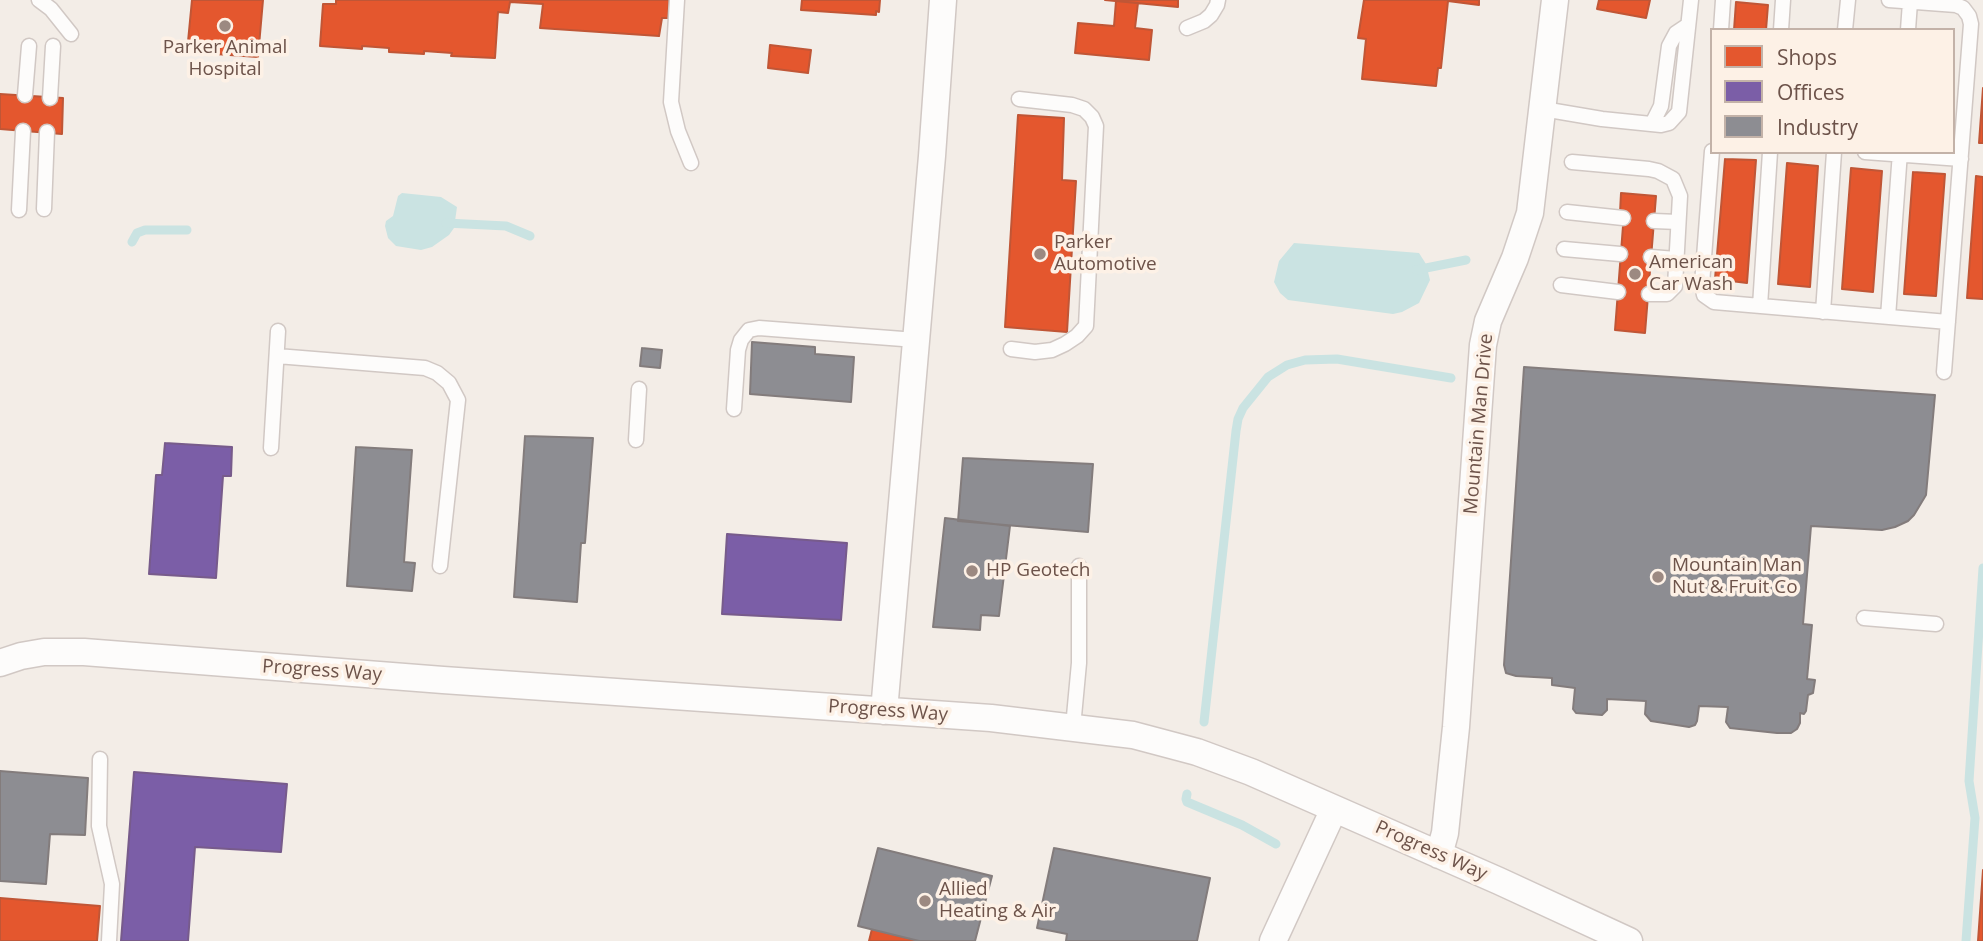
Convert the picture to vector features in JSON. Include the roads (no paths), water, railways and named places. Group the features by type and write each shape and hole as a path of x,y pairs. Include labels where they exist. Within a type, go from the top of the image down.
{"street":[{"path":"884,711 943,0"},
{"name":"Mountain Man Drive","path":"1440,855 1445,833 1456,727 1483,345 1488,321 1515,258 1530,213 1555,0"},
{"name":"Progress Way","path":"0,663 44,652 84,652 990,718 1133,736 1197,752 1251,772 1629,941"},
{"path":"1273,941 1334,809"}],"lane":[{"path":"39,0 51,9 71,34"},
{"path":"677,0 671,102 678,131 691,163"},
{"path":"1187,28 1211,15 1218,0"},
{"path":"1543,109 1602,120 1669,123 1679,113 1691,0"},
{"path":"1721,28 1723,0"},
{"path":"1781,28 1783,0"},
{"path":"1845,28 1848,0"},
{"path":"1889,0 1956,5 1963,8 1971,24 1944,372"},
{"path":"1908,28 1910,2"},
{"path":"25,96 29,46"},
{"path":"50,98 53,46"},
{"path":"1011,349 1035,352 1052,349 1065,344 1087,326 1096,126 1084,109 1072,105 1019,99"},
{"path":"19,210 23,131"},
{"path":"44,209 47,132"},
{"path":"1712,154 1702,284 1704,295 1714,302 1948,322"},
{"path":"1760,306 1770,154"},
{"path":"1823,312 1835,154"},
{"path":"1888,317 1900,154"},
{"path":"1910,154 1961,159"},
{"path":"1572,162 1649,169 1673,179 1680,197 1675,286 1672,291 1660,295 1648,294"},
{"path":"1567,212 1623,218"},
{"path":"1654,221 1678,222"},
{"path":"1564,249 1620,254"},
{"path":"1651,257 1676,259"},
{"path":"1561,285 1618,292"},
{"path":"734,409 738,350 741,340 749,330 783,329 916,340"},
{"path":"271,448 278,331"},
{"path":"276,356 425,368 437,373 449,383 458,400 440,566"},
{"path":"636,440 639,389"},
{"path":"1073,727 1079,663 1079,566"},
{"path":"1864,618 1936,624"},
{"path":"100,759 99,826 112,884 109,941"}],"water":[{"path":"402,193 441,197 457,207 454,228 449,235 432,247 421,250 396,246 388,238 385,226 386,221 393,216 398,196"},
{"path":"1294,243 1419,253 1426,264 1430,280 1419,303 1393,314 1288,300 1274,282 1279,261"}],"waterway":[{"path":"446,223 506,226 530,236"},
{"path":"132,242 137,233 145,230 187,230"},
{"path":"1416,270 1466,260"},
{"path":"1204,722 1236,431 1243,408 1268,377 1287,365 1305,360 1337,359 1451,378"},
{"path":"1966,941 1975,818 1969,781 1983,568"},
{"path":"1187,794 1187,802 1242,825 1276,844"}],"place":[{"name":"Parker Animal Hospital","path":"225,26"},
{"name":"Parker Automotive","path":"1040,254"},
{"name":"American Car Wash","path":"1635,274"},
{"name":"HP Geotech","path":"972,571"},
{"name":"Mountain Man Nut & Fruit Co","path":"1658,577"},
{"name":"Allied Heating & Air","path":"925,901"}]}
